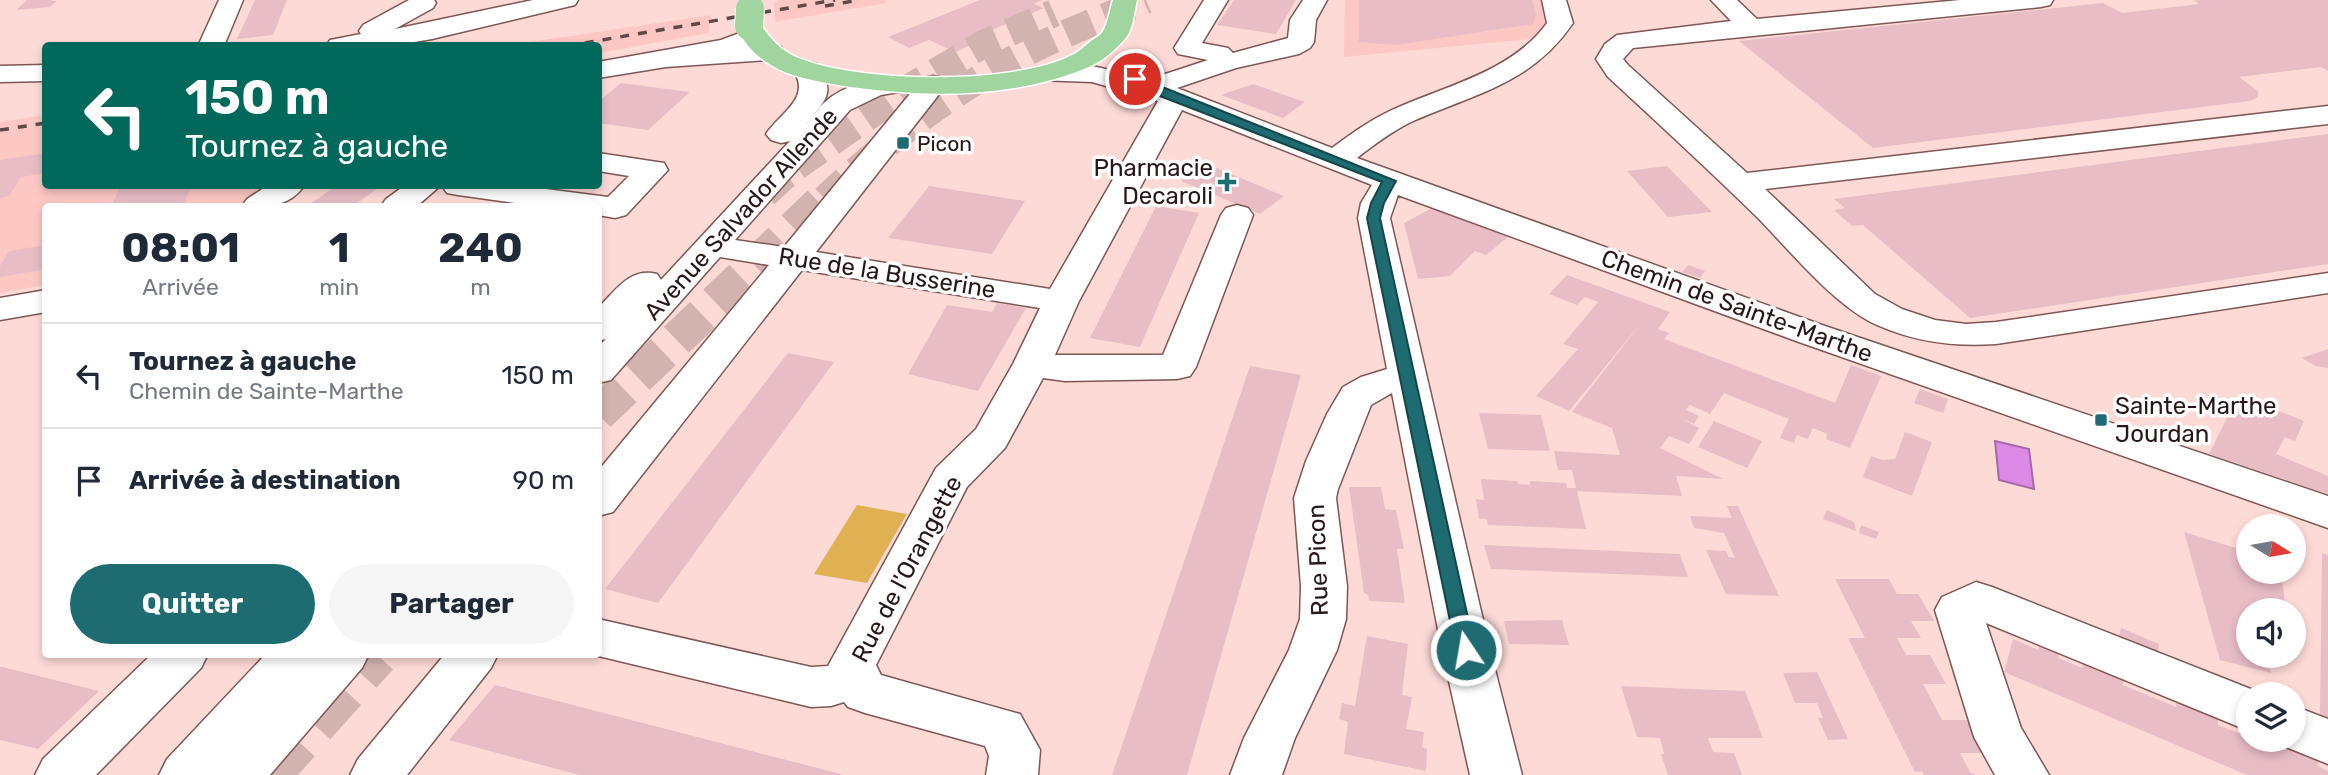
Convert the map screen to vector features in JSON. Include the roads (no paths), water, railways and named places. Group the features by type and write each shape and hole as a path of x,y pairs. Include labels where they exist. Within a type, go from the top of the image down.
{"main road":[{"path":"756,25 786,63 830,76 917,84 989,83 1048,74 1084,59 1108,43 1119,28 1126,12 1125,0"}],"street":[{"path":"213,42 231,0"},
{"path":"363,42 432,31 566,0"},
{"path":"1216,0 1193,34 1187,48 1219,54 1228,62"},
{"path":"1163,93 1228,62 1301,43 1303,20 1315,0"},
{"path":"1336,159 1381,127 1498,76 1543,47 1555,35 1560,23 1553,0"},
{"path":"1723,0 1751,27"},
{"path":"1818,0 1839,19"},
{"path":"2041,0 1626,41 1614,50 1609,59 1618,71 1740,183 1862,302 1889,317 1931,331 1966,335 1996,333 2328,283"},
{"path":"347,42 422,2 488,12 531,8"},
{"path":"602,69 728,47 756,25"},
{"name":"Chemin de Sainte-Marthe","path":"1108,43 1106,51 1112,64 1163,93"},
{"name":"Avenue Salvador Allende","path":"602,326 807,107 813,98 814,80 807,70"},
{"path":"0,74 42,73"},
{"name":"Chemin de Sainte-Marthe","path":"1048,74 1092,74 1163,93 1390,181 1812,334 2328,512"},
{"path":"602,496 795,257 917,84"},
{"name":"Avenue Salvador Allende","path":"602,367 840,104 874,88 917,84"},
{"name":"Rue de l'Orangette","path":"1012,775 1017,764 1014,744 1002,730 865,692 853,679 852,665 951,478 991,438 1032,363 1163,93"},
{"path":"1740,183 2328,115"},
{"path":"602,163 653,170 615,208 602,206"},
{"path":"1390,181 1377,203 1374,218 1466,650 1496,775"},
{"path":"262,203 284,189"},
{"path":"401,203 420,189"},
{"path":"479,189 579,203"},
{"path":"1032,363 1065,369 1177,367 1237,215"},
{"name":"Rue de la Busserine","path":"712,246 1061,301"},
{"path":"0,309 42,302"},
{"name":"Rue Picon","path":"1256,775 1269,734 1320,632 1324,610 1315,498 1318,482 1356,397 1384,383 1409,377"},
{"path":"2023,775 1999,737 1958,610 1976,600 2236,705"},
{"path":"602,639 811,687 831,686 853,679"},
{"path":"61,775 180,658"},
{"path":"185,775 293,658"},
{"path":"237,775 341,658"},
{"path":"376,775 471,658"},
{"path":"2306,733 2328,742"}],"tunnel":[{"path":"825,199 898,136 977,80 1047,42 1146,0"},
{"path":"765,194 791,170 909,88 985,43 1054,13"},
{"path":"602,410 827,197"},
{"path":"602,340 641,304"},
{"path":"267,775 372,658"}],"railway":[{"path":"590,42 835,0"},
{"path":"825,6 859,0"},
{"path":"0,130 42,124"}],"place":[{"name":"Picon","path":"903,143"},
{"name":"Pharmacie Decaroli","path":"1227,182"},
{"name":"Sainte-Marthe Jourdan","path":"2101,420"}]}
